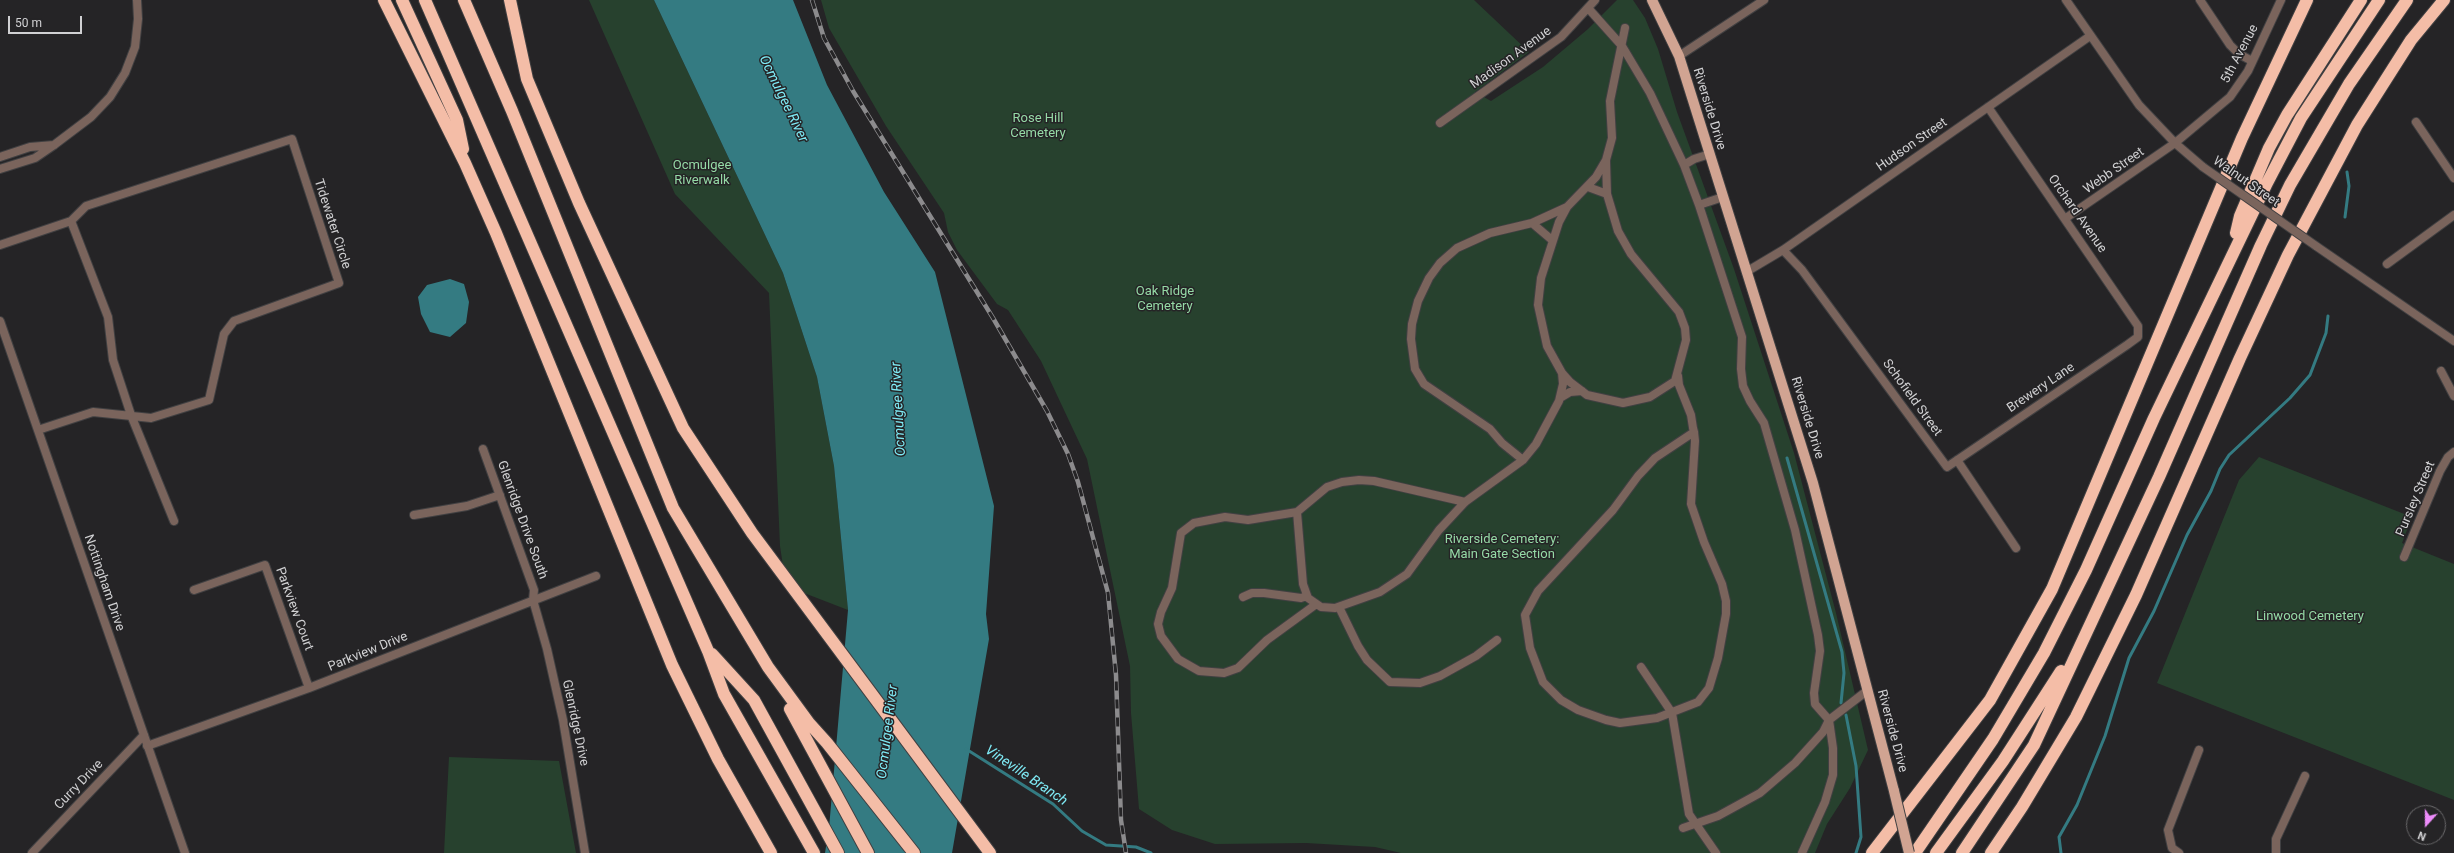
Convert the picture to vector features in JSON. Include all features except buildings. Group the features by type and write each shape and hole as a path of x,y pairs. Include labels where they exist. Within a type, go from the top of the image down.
{"highway":[{"path":"384,0 465,164 496,233 672,665 718,759 771,853"},
{"path":"402,0 457,120 465,164"},
{"path":"425,0 708,650 724,694 814,853"},
{"path":"464,0 512,111 674,508 768,667 868,853"},
{"path":"510,0 527,79 579,203 683,428 752,533 990,853"},
{"path":"1872,853 1990,700 2052,589 2233,159 2297,17 2307,0"},
{"path":"2297,17 2311,0"},
{"path":"2232,253 2240,216 2269,148 2304,86 2361,0"},
{"path":"1915,853 1993,739 2047,646 2086,570 2154,418 2232,253 2301,118 2378,0"},
{"path":"1962,853 2034,745 2159,477 2261,245 2290,185 2345,90 2407,0"},
{"path":"1990,853 2022,807 2076,717 2136,595 2240,358 2288,255 2353,132 2411,40 2444,0"},
{"path":"1936,853 2007,754 2093,619"},
{"path":"708,650 754,700 838,853"},
{"path":"768,667 809,723 827,743 914,853"}],"main road":[{"name":"Riverside Drive","path":"1652,0 1679,56 1813,482 1909,853"}],"street":[{"path":"0,169 35,158 54,145 91,117 118,85 135,47 138,19 137,0"},
{"path":"1679,56 1764,0"},
{"name":"Walnut Street","path":"2066,0 2090,36 2140,104 2175,143 2203,167 2454,341"},
{"path":"2200,0 2230,45 2239,54 2252,61"},
{"name":"5th Avenue","path":"2175,143 2230,97 2243,80 2281,0"},
{"path":"1589,3 1622,46 1650,93 1684,165 1699,205 1742,337 1741,369 1743,386 1750,401 1764,423 1795,530 1818,635 1820,651 1814,693 1815,704 1829,720 1832,740 1833,775 1825,802 1802,853"},
{"name":"Madison Avenue","path":"1440,123 1544,51 1561,37 1589,3"},
{"path":"1625,28 1610,101 1612,138 1606,160 1607,194 1618,231 1631,254 1679,312 1685,328 1686,340 1678,376 1679,385 1691,415 1694,432 1695,462 1691,504 1704,542 1722,584 1726,614 1718,658 1710,688 1698,702 1672,713 1636,722 1620,723 1584,712 1561,700 1551,691 1538,672 1526,632 1525,615 1538,591 1613,510 1638,476 1655,458 1694,432"},
{"name":"Hudson Street","path":"1746,272 1784,250 2090,36"},
{"name":"Orchard Avenue","path":"1988,107 2066,218 2138,326 2138,337"},
{"path":"2416,122 2454,178"},
{"name":"Tidewater Circle","path":"0,245 71,221 86,206 292,139 339,283 234,321 224,334 209,400 151,418 93,412 38,430"},
{"name":"Webb Street","path":"2066,218 2175,143"},
{"path":"0,157 30,147 54,145"},
{"path":"1684,165 1694,158 1710,154"},
{"path":"1523,460 1502,443 1490,429 1424,384 1415,369 1411,339 1412,324 1418,301 1429,278 1440,263 1457,248 1475,239 1532,223 1567,207 1588,187 1606,160"},
{"path":"1588,187 1607,194"},
{"path":"1699,205 1723,197"},
{"path":"1567,207 1552,240 1541,278 1538,306 1548,346 1562,373 1582,391 1602,399 1623,403 1650,397 1672,385 1678,376"},
{"path":"2387,264 2454,215"},
{"path":"71,221 108,317 113,360 131,415 174,521"},
{"path":"1532,223 1552,240"},
{"name":"Schofield Street","path":"1784,250 1807,276 1947,467 1957,460"},
{"name":"Nottingham Drive","path":"0,321 184,853"},
{"name":"Brewery Lane","path":"1957,460 2138,337"},
{"path":"2441,371 2454,396"},
{"path":"1297,512 1303,584 1307,596 1315,605 1327,608 1339,607 1380,592 1408,574 1439,530 1465,502 1523,460 1542,433 1560,398 1563,384 1562,373"},
{"path":"1560,398 1570,392 1582,391"},
{"name":"Glenridge Drive South","path":"484,449 534,590 533,600"},
{"name":"Pursley Street","path":"2404,557 2440,471 2448,457 2454,452"},
{"path":"1957,460 2016,548"},
{"path":"1315,605 1267,640 1238,668 1224,673 1199,671 1178,659 1164,642 1158,624 1161,612 1172,588 1181,533 1194,523 1226,517 1248,520 1297,512 1327,487 1342,482 1358,480 1374,481 1465,502"},
{"path":"414,515 467,506 500,495"},
{"name":"Parkview Court","path":"194,590 265,564 309,688"},
{"name":"Parkview Drive","path":"147,746 309,688 596,576"},
{"path":"1243,597 1252,593 1264,593 1301,598 1307,596"},
{"name":"Glenridge Drive","path":"533,600 547,649 563,720 585,853"},
{"path":"1339,607 1358,646 1371,664 1390,682 1420,683 1440,676 1476,656 1497,640"},
{"path":"1641,667 1672,713 1689,814 1716,853"},
{"path":"1683,828 1718,816 1736,807 1780,778 1823,732 1829,720 1868,690"},
{"name":"Curry Drive","path":"32,853 144,735"},
{"path":"2179,853 2172,848 2168,830 2199,750"},
{"path":"2276,853 2276,839 2305,776"}],"green space":[{"name":"Ocmulgee Riverwalk","path":"589,0 654,0 783,273 817,377 834,466 848,610 786,586 780,546 769,293 675,194"},
{"name":"Riverside Cemetery: Main Gate Section","path":"821,0 1474,0 1529,52 1475,92 1491,101 1543,67 1588,29 1617,0 1633,0 1645,18 1658,49 1677,112 1734,269 1794,453 1836,613 1868,750 1850,788 1827,824 1815,853 1401,853 1375,847 1306,843 1215,844 1172,830 1139,809 1131,713 1130,666 1087,459 1041,361 1008,310 997,304 957,250 948,232 944,213 886,126 829,28"},
{"name":"Linwood Cemetery","path":"2259,457 2412,517 2402,543 2454,564 2454,800 2157,683 2239,480"},
{"path":"449,757 559,761 576,853 444,853"}],"water":[{"name":"Ocmulgee River","path":"654,0 793,0 827,85 884,192 935,272 994,506 986,614 989,639 952,853 825,853 829,828 848,610 834,466 817,377 783,273"},
{"path":"450,279 464,284 469,302 466,323 450,337 430,332 421,314 418,297 427,285"}],"waterway":[{"path":"2345,217 2349,186 2347,172"},
{"path":"2061,853 2059,837 2077,805 2105,736 2129,658 2154,611 2187,535 2211,491 2220,469 2229,455 2290,398 2310,375 2326,333 2328,316"},
{"path":"1787,458 1842,652 1844,673 1841,703"},
{"path":"1846,715 1856,766 1861,837 1856,853"},
{"name":"Vineville Branch","path":"966,749 1053,804 1082,831 1106,845 1136,847 1151,853"}],"railway":[{"path":"812,0 824,38 853,91 993,318 1047,411 1068,454 1078,482 1108,593 1116,675 1121,820 1126,853"}],"park label":[{"name":"Rose Hill Cemetery","path":"1038,126"},
{"name":"Oak Ridge Cemetery","path":"1165,300"}]}
